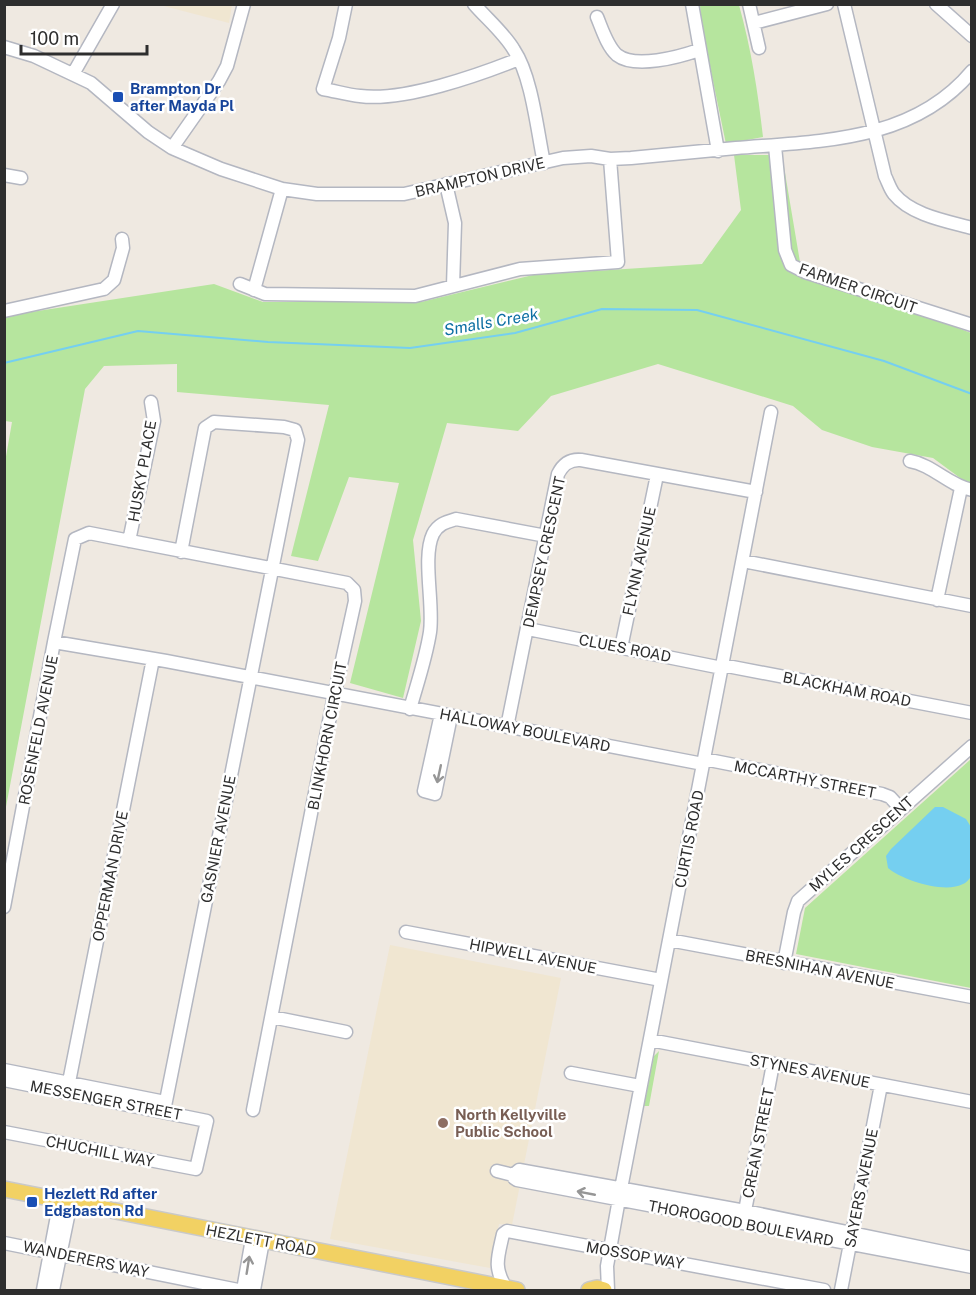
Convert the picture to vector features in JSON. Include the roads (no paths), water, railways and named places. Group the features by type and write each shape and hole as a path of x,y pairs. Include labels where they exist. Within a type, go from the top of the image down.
{"main road":[{"name":"HEZLETT ROAD","path":"4,1189 512,1289"},
{"path":"589,1290 597,1288 606,1290"}],"street":[{"path":"73,74 112,4"},
{"path":"172,148 219,81 234,43 244,4"},
{"path":"346,4 339,38 323,89 362,97 405,94 482,74 519,59"},
{"path":"474,4 509,42 519,59 525,74 544,163"},
{"path":"692,4 718,151"},
{"path":"749,4 759,48"},
{"path":"753,23 827,4"},
{"path":"844,4 885,176 893,193 906,205 940,219 972,228"},
{"path":"936,4 972,36"},
{"path":"597,17 609,45 616,54 627,60 645,61 679,57 699,50"},
{"name":"BRAMPTON DRIVE","path":"4,46 73,74 99,89 148,132 172,148 221,169 282,189 317,194 404,194 564,158 591,156 610,159 850,138 896,124 939,103 953,92 972,71"},
{"name":"FARMER CIRCUIT","path":"775,146 785,250 791,265 804,272 972,325"},
{"path":"240,284 265,294 274,295 415,296 520,269 618,262 610,159"},
{"path":"4,175 21,178"},
{"path":"446,184 455,223 453,286"},
{"path":"254,290 282,189"},
{"path":"4,311 104,289 114,280 123,248 122,239"},
{"name":"HUSKY PLACE","path":"129,541 154,421 151,402"},
{"name":"CURTIS ROAD","path":"606,1290 607,1266 640,1086 771,412"},
{"name":"GASNIER AVENUE","path":"165,1106 298,440 295,430 284,427 214,422 205,428 181,552"},
{"name":"DEMPSEY CRESCENT","path":"507,726 558,474 569,462 581,460 756,492"},
{"path":"910,461 925,466 966,489 937,600"},
{"name":"FLYNN AVENUE","path":"621,648 657,475"},
{"path":"410,709 430,631 429,563 430,543 434,532 443,523 456,519 546,536"},
{"name":"BLINKHORN CIRCUIT","path":"54,642 75,539 89,533 347,583 354,590 355,601 340,695 253,1110"},
{"path":"743,561 972,606"},
{"name":"CLUES ROAD","path":"528,629 722,666"},
{"name":"ROSENFELD AVENUE","path":"4,907 8,863 54,642 340,695"},
{"name":"OPPERMAN DRIVE","path":"68,1087 153,659"},
{"name":"BLACKHAM ROAD","path":"722,666 972,713"},
{"name":"HALLOWAY BOULEVARD","path":"340,695 704,761"},
{"path":"446,715 435,794 424,791 446,715"},
{"name":"MYLES CRESCENT","path":"784,963 798,901 972,746"},
{"name":"MCCARTHY STREET","path":"704,761 882,794 890,797 900,808"},
{"name":"HIPWELL AVENUE","path":"406,932 661,980"},
{"name":"BRESNIHAN AVENUE","path":"669,940 972,997"},
{"path":"272,1017 346,1032"},
{"name":"STYNES AVENUE","path":"650,1040 972,1101"},
{"name":"CREAN STREET","path":"744,1217 773,1064"},
{"name":"MESSENGER STREET","path":"4,1070 68,1087 165,1106 207,1121 196,1169"},
{"path":"571,1073 640,1086"},
{"name":"MESSENGER STREET","path":"4,1080 68,1087"},
{"name":"SAYERS AVENUE","path":"841,1290 881,1085"},
{"name":"CHUCHILL WAY","path":"4,1132 196,1169"},
{"name":"THOROGOOD BOULEVARD","path":"497,1171 513,1174 517,1180 620,1194 744,1217 972,1267"},
{"path":"43,1290 55,1253 65,1201"},
{"name":"MOSSOP WAY","path":"512,1289 499,1276 498,1271 502,1237 507,1231 824,1290"},
{"name":"THOROGOOD BOULEVARD","path":"851,1239 972,1258"},
{"path":"243,1290 258,1240"},
{"path":"254,1290 258,1240"},
{"name":"WANDERERS WAY","path":"4,1243 238,1290"},
{"path":"53,1290 55,1253"},
{"name":"CURTIS ROAD","path":"589,1290 607,1266"}],"water":[{"path":"935,807 943,807 966,819 971,827 970,878 964,884 955,887 935,886 913,881 888,868 886,856 891,849"}],"waterway":[{"name":"Smalls Creek","path":"4,363 138,331 268,342 410,348 515,333 602,309 697,310 884,361 972,394"}],"place":[{"name":"Brampton Dr after Mayda Pl","path":"118,97"},
{"name":"North Kellyville Public School","path":"443,1123"},
{"name":"Hezlett Rd after Edgbaston Rd","path":"32,1202"}]}
